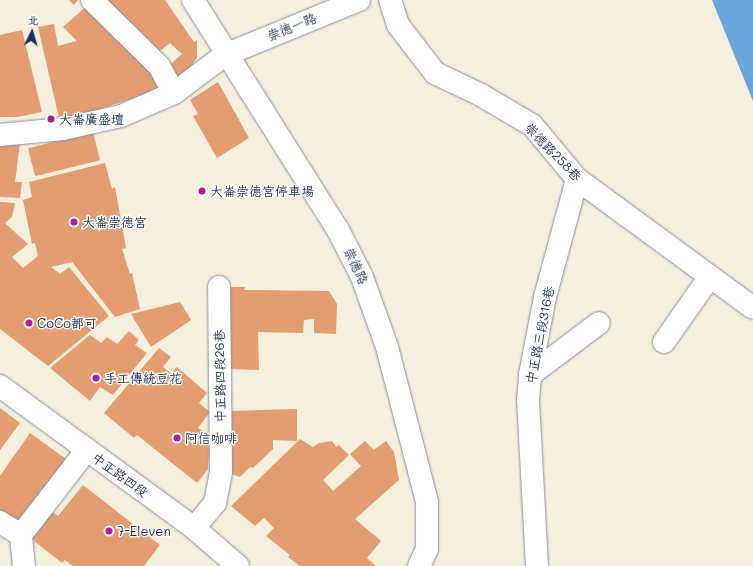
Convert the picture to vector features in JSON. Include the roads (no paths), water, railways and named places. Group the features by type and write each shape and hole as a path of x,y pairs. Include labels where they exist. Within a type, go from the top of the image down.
{"street":[{"path":"92,0 159,66 174,92"},
{"name":"崇德路","path":"193,0 225,55 338,230 362,277 387,346 427,502 427,549 419,566"},
{"name":"崇德一路","path":"0,135 63,129 121,116 174,92 225,55 359,0"},
{"name":"崇德路258巷","path":"390,0 398,25 435,73 481,95 532,125 577,179 709,278 753,308"},
{"name":"中正路三段316巷","path":"537,566 528,400 530,375 545,297 577,179"},
{"path":"664,342 709,278"},
{"name":"中正路四段26巷","path":"194,528 215,503 221,472 219,287"},
{"path":"530,375 599,323"},
{"name":"中正路四段","path":"0,386 86,451 194,528 238,566"},
{"path":"24,566 21,535 86,451"},
{"path":"0,522 21,535"}],"water":[{"path":"712,0 753,0 753,101"}],"place":[{"name":"大崙廣盛壇","path":"51,119"},
{"name":"大崙崇德宮停車場","path":"202,191"},
{"name":"大崙崇德宮","path":"74,222"},
{"name":"CoCo都可","path":"29,323"},
{"name":"手工傳統豆花","path":"96,378"},
{"name":"阿信咖啡","path":"177,438"},
{"name":"7-Eleven","path":"109,531"}]}
